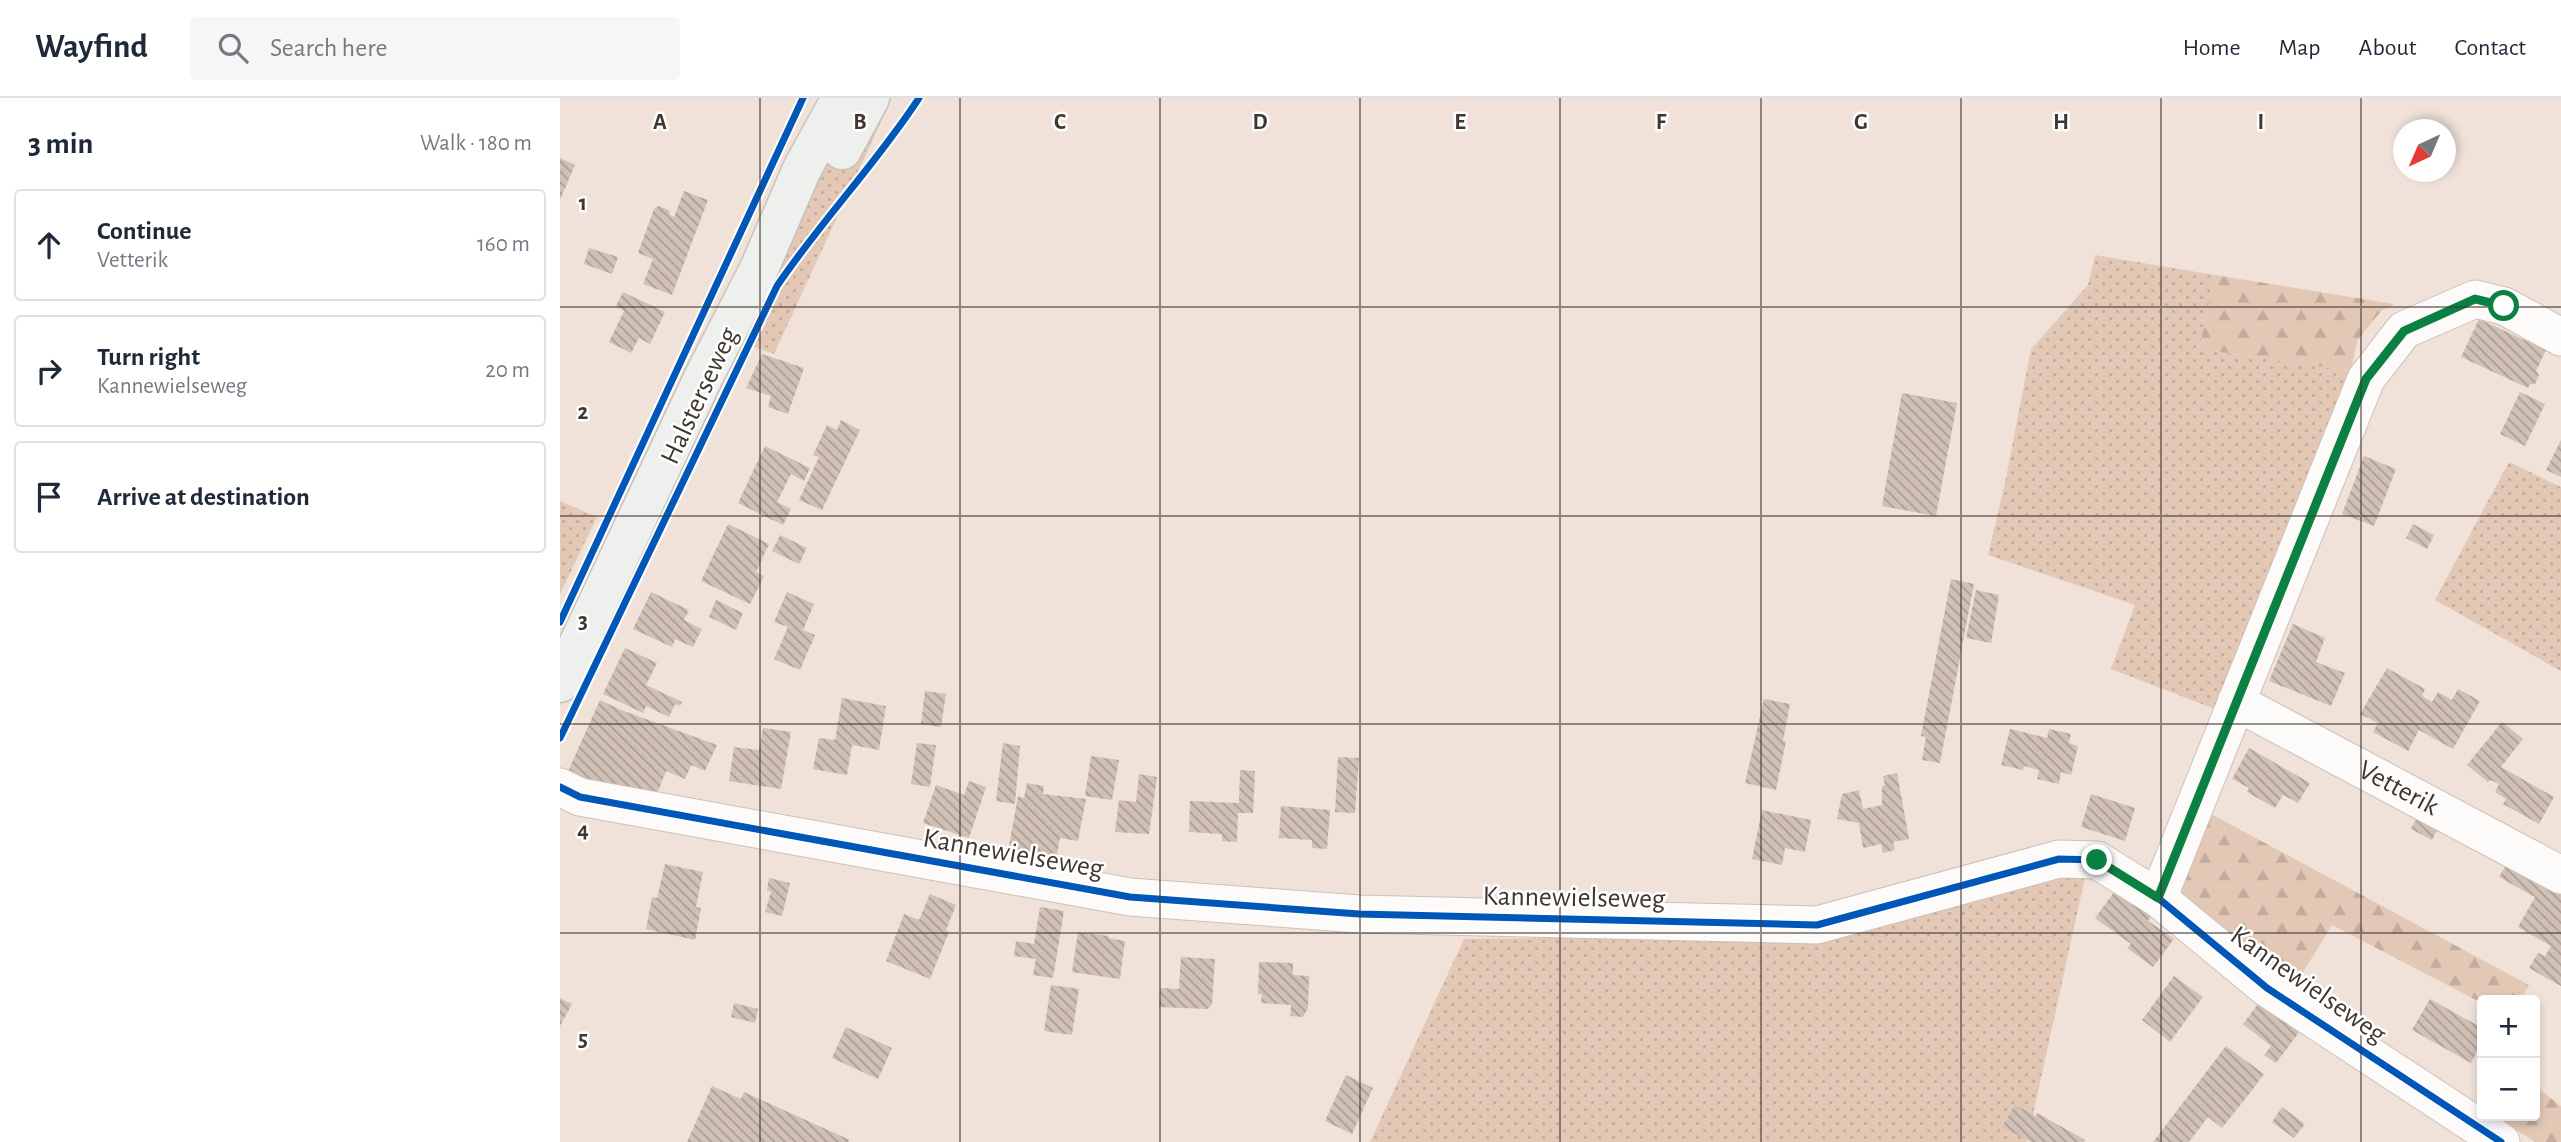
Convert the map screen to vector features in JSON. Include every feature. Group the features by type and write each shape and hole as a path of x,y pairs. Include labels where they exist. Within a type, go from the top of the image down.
{"main road":[{"name":"Halsterseweg","path":"560,683 704,376 759,269 802,169 841,98"},
{"name":"Halsterseweg","path":"759,269 823,184 870,98"}],"street":[{"path":"2158,898 2366,379 2404,331 2475,299 2504,306 2561,337"},
{"name":"Vetterik","path":"2236,702 2561,875"},
{"name":"Kannewielseweg","path":"560,787 580,797 1130,897 1359,914 1817,925 2059,859 2097,860 2158,898 2267,988 2501,1142"}],"green space":[{"path":"858,98 892,98 774,354 740,342"},
{"path":"2095,255 2215,275 2199,349 2351,371 2220,711 2111,669 2135,605 1988,555 2031,349 2088,285"},
{"path":"2215,275 2394,304 2381,311 2357,341 2351,371 2199,349"},
{"path":"2509,462 2561,487 2561,671 2435,600"},
{"path":"560,501 597,517 560,594"},
{"path":"2211,814 2529,985 2524,995 2477,995 2477,1000 2332,925 2294,987 2181,892"},
{"path":"2033,871 2086,873 2027,1142 1370,1142 1464,939 1644,937"},
{"path":"2540,1090 2561,1106 2561,1142 2535,1142 2503,1121 2540,1121"}],"building":[{"path":"560,158 575,165 560,200"},
{"path":"684,191 708,200 672,295 643,284 653,259 638,253 654,209 658,206 669,210 674,217"},
{"path":"589,248 618,257 612,274 584,264"},
{"path":"623,292 665,312 650,344 639,338 631,353 609,342 624,311 616,306"},
{"path":"2479,319 2546,350 2536,371 2539,375 2535,384 2530,384 2528,388 2461,357"},
{"path":"762,354 804,368 788,414 768,407 771,396 746,388"},
{"path":"2520,392 2545,404 2525,446 2500,434"},
{"path":"1902,393 1957,403 1936,516 1882,506"},
{"path":"841,420 860,430 822,510 799,500 819,457 813,455 827,425 837,430"},
{"path":"2561,440 2561,477 2546,470"},
{"path":"765,446 810,468 804,481 791,474 777,502 791,509 783,525 738,503"},
{"path":"2364,456 2396,469 2374,526 2342,514"},
{"path":"728,524 769,544 756,572 764,576 750,604 701,581"},
{"path":"2413,524 2434,535 2427,549 2406,538"},
{"path":"780,535 807,548 799,564 772,551"},
{"path":"1951,579 1974,584 1940,763 1922,760 1926,737 1921,736"},
{"path":"1976,590 1999,595 1991,643 1966,638"},
{"path":"651,592 689,610 684,620 702,629 693,647 675,639 672,647 633,629"},
{"path":"787,592 814,604 803,630 815,635 800,670 774,659 788,627 774,622"},
{"path":"716,600 743,613 736,630 709,617"},
{"path":"2293,624 2325,638 2316,662 2345,673 2331,706 2269,681"},
{"path":"625,648 657,663 646,685 682,702 680,706 675,704 669,717 646,706 643,713 603,694"},
{"path":"2387,668 2425,689 2422,696 2432,702 2438,692 2452,700 2458,689 2480,701 2453,749 2419,730 2408,751 2373,732 2378,723 2360,714"},
{"path":"925,691 946,694 941,727 921,724"},
{"path":"842,698 886,706 879,750 852,745 847,775 813,769 819,738 835,740"},
{"path":"1764,699 1790,704 1776,790 1745,783"},
{"path":"600,700 717,745 705,771 691,765 685,779 666,771 657,794 566,776"},
{"path":"2502,722 2523,739 2501,767 2554,797 2539,824 2503,804 2506,799 2495,792 2499,784 2490,780 2488,782 2467,765"},
{"path":"763,728 791,732 781,789 729,781 734,747 759,750"},
{"path":"2010,729 2047,738 2049,729 2071,734 2069,743 2078,746 2071,775 2061,772 2059,784 2037,779 2039,770 2001,765"},
{"path":"917,743 936,745 930,787 911,784"},
{"path":"1003,743 1020,746 1015,804 996,801"},
{"path":"2249,748 2310,783 2298,803 2283,795 2275,808 2247,792 2249,788 2232,779"},
{"path":"1091,756 1119,760 1112,800 1085,796"},
{"path":"1338,757 1359,758 1355,813 1335,812"},
{"path":"1240,770 1255,771 1253,813 1238,813 1237,842 1222,841 1222,834 1189,832 1190,801 1239,803"},
{"path":"1897,773 1909,839 1893,842 1895,850 1883,853 1881,844 1863,848 1859,823 1837,819 1842,794 1859,790 1863,809 1882,805 1882,786 1885,786 1883,776"},
{"path":"1139,774 1157,777 1149,834 1115,832 1119,800 1136,802"},
{"path":"969,781 986,787 969,838 923,823 936,785 964,795"},
{"path":"1027,783 1044,786 1043,794 1086,799 1078,841 1060,838 1056,860 1008,851 1018,796 1024,798"},
{"path":"2091,794 2135,808 2125,841 2081,827"},
{"path":"1281,806 1330,810 1327,849 1312,848 1312,840 1279,838"},
{"path":"2422,807 2444,817 2432,840 2411,829"},
{"path":"1762,810 1811,820 1805,852 1785,848 1782,865 1752,859"},
{"path":"2510,859 2561,888 2561,986 2529,968 2538,953 2545,956 2551,946 2518,927 2535,897 2499,877"},
{"path":"665,864 703,872 696,907 701,908 695,940 646,929 652,897 657,898"},
{"path":"769,878 790,883 782,916 765,912 771,892 767,890"},
{"path":"2117,888 2153,914 2148,921 2174,939 2153,967 2127,948 2131,944 2095,918"},
{"path":"930,894 956,905 946,930 949,932 930,979 886,961 904,914 919,920"},
{"path":"1040,907 1064,911 1053,978 1033,975 1036,959 1014,956 1016,941 1034,944"},
{"path":"1078,932 1125,941 1120,979 1072,972"},
{"path":"1181,957 1215,959 1212,1004 1208,1009 1159,1007 1160,988 1179,989"},
{"path":"1259,962 1293,963 1293,975 1309,976 1308,1008 1303,1017 1290,1016 1291,1005 1261,1003 1262,994 1258,994"},
{"path":"2174,976 2203,997 2170,1042 2142,1020"},
{"path":"1051,985 1079,989 1072,1035 1044,1031"},
{"path":"2264,996 2304,1026 2276,1063 2264,1055 2271,1046 2243,1024"},
{"path":"560,998 572,1004 560,1026"},
{"path":"2430,999 2477,1025 2477,1052 2471,1063 2412,1030"},
{"path":"734,1003 758,1009 755,1023 731,1017"},
{"path":"846,1027 892,1048 878,1079 832,1058"},
{"path":"2226,1046 2264,1074 2250,1093 2222,1128 2208,1117 2189,1142 2153,1142"},
{"path":"1346,1075 1373,1088 1352,1134 1325,1121"},
{"path":"712,1086 741,1099 744,1092 850,1140 687,1142"},
{"path":"2015,1105 2036,1116 2037,1113 2085,1140 2084,1142 2031,1142 2002,1127"},
{"path":"2282,1107 2305,1124 2294,1138 2272,1122"}],"cycle path":[{"path":"560,622 803,98"},
{"path":"560,738 777,286 919,98"},
{"path":"560,787 580,797 1130,897 1359,914 1817,925 2059,859 2097,860 2158,898 2267,988 2501,1142"}],"route":[{"path":"2097,860 2158,898 2366,379 2404,331 2475,299 2504,306"}]}
